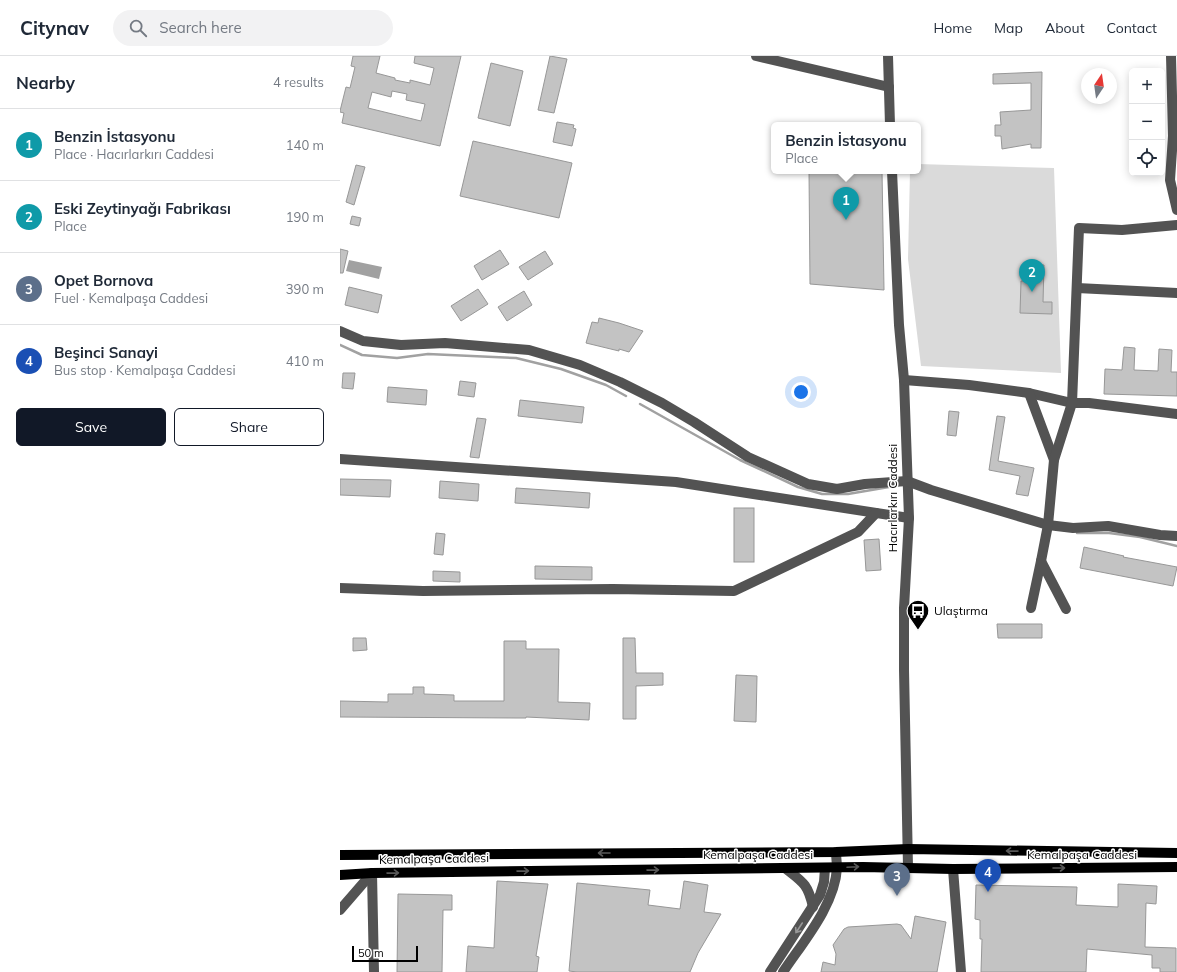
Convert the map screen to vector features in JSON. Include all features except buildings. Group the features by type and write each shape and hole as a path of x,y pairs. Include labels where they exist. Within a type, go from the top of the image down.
{"main road":[{"name":"Kemalpaşa Caddesi","path":"340,855 836,852 908,849 1177,853"},
{"path":"825,852 825,868"},
{"name":"Kemalpaşa Caddesi","path":"340,875 372,873 863,867 953,869 1177,867"}],"street":[{"path":"756,56 889,87"},
{"path":"888,56 890,122"},
{"path":"1172,56 1173,136 1170,180 1177,210"},
{"name":"Hacırlarkırı Caddesi","path":"892,174 899,325 904,380 909,518 904,608 908,867"},
{"path":"1031,608 1048,525 1054,460 1072,403 1079,228 1122,230 1177,225"},
{"path":"1077,288 1177,293"},
{"path":"340,331 363,341 401,345 445,343 529,350 580,365 620,382 694,422 748,457 808,484 837,489 865,484 907,481 931,490 1048,525 1073,528 1108,526 1177,536"},
{"path":"904,380 968,385 1029,393 1072,403 1089,403 1177,414"},
{"path":"1029,393 1054,460"},
{"path":"340,459 676,482 909,518"},
{"path":"340,588 423,591 613,588 734,591 858,532 876,513"},
{"path":"1041,561 1066,609"},
{"path":"783,972 821,915 830,897 837,868 836,852"},
{"path":"785,868 806,886 810,893 813,907"},
{"path":"770,972 820,895 824,882 825,868"},
{"path":"953,869 961,972"},
{"path":"340,910 372,873"},
{"path":"372,873 374,972"}],"shaded area":[{"path":"921,164 1054,168 1061,373 921,366 908,259 910,174 921,174"},
{"path":"349,260 382,267 379,279 346,271"}],"waterway":[{"path":"340,345 362,355 397,358 428,354 516,358 561,369 606,385 626,396"},
{"path":"640,404 740,460 798,487 822,494 848,494 889,487"},
{"path":"1077,533 1109,533 1140,537 1177,546"}],"place":[{"name":"Benzin İstasyonu","path":"846,220"},
{"name":"Eski Zeytinyağı Fabrikası","path":"1032,292"},
{"name":"Ulaştırma","path":"918,630"},
{"name":"Beşinci Sanayi","path":"988,892"},
{"name":"Opet Bornova","path":"897,896"}]}
